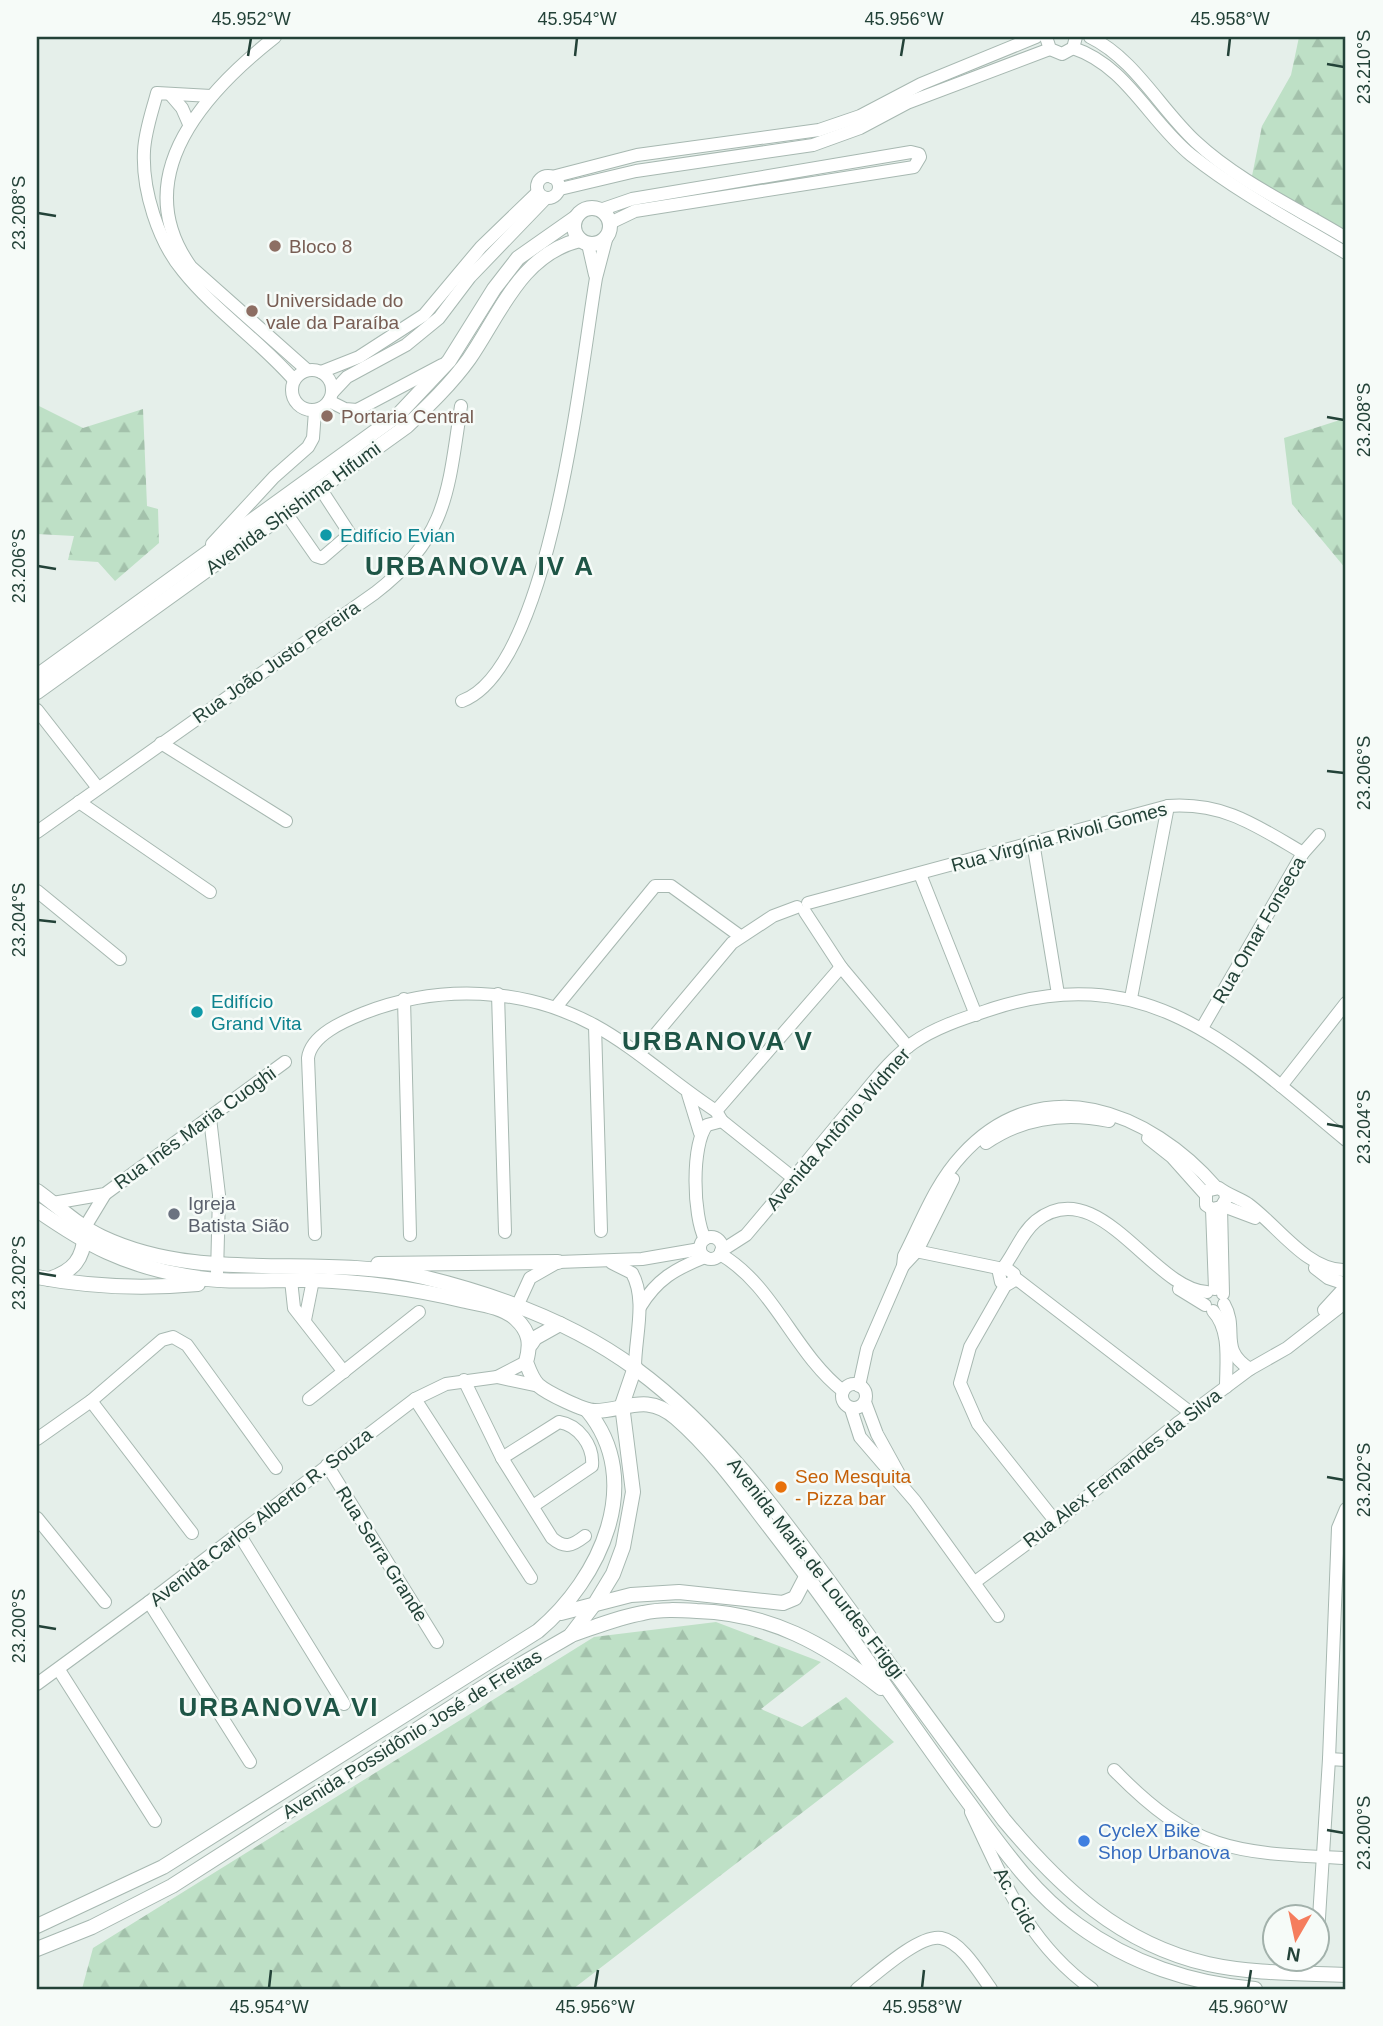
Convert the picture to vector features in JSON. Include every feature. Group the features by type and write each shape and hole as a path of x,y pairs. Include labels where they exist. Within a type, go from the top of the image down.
{"street":[{"path":"275,37 259,43 189,124 169,173 165,197 178,246 191,267 307,370 321,372 359,357 424,315 481,247 542,195 556,196 560,190 636,171 813,145 860,128 907,103 1048,43 1062,54 1074,42 1111,67 1191,155 1346,253"},
{"path":"198,559 274,477 308,446 313,439 315,411 347,377 406,345 439,318 470,277 542,195 541,178 637,155 819,130 860,116 920,84 1036,37"},
{"path":"1090,37 1124,60 1175,121 1216,159 1346,238"},
{"path":"211,96 157,93 144,153 153,211 169,252 184,274 274,357 294,380"},
{"path":"170,94 183,108 189,124"},
{"path":"584,242 599,243 608,230 635,211 914,167 920,158 919,153 911,152 632,199 600,210 583,210 575,218 574,229 584,242 596,278"},
{"path":"552,177 558,182 560,190"},
{"path":"462,701 480,693 500,668 529,607 546,561 596,278 608,230 600,210"},
{"name":"Avenida Shishima Hifumi","path":"37,692 320,488 402,421 449,361 494,289 518,258 575,218"},
{"name":"Avenida Shishima Hifumi","path":"37,676 198,559 446,390 470,358 517,282 535,262 561,247 584,242"},
{"path":"321,372 330,381 331,397 345,409 357,410 449,361"},
{"path":"307,370 294,380 291,391 296,404 315,411"},
{"name":"Rua João Justo Pereira","path":"37,832 375,593 418,554 443,508 461,406"},
{"path":"286,513 316,556 322,558 350,534 320,488"},
{"path":"37,710 98,788"},
{"path":"161,743 286,821"},
{"path":"79,802 210,892"},
{"name":"Rua Virgínia Rivoli Gomes","path":"639,1054 740,936 773,916 1168,806 1195,805 1220,809 1256,825 1303,853"},
{"path":"1131,998 1168,806"},
{"name":"Rua Omar Fonseca","path":"1202,1028 1303,853 1319,835"},
{"path":"1032,842 1058,994"},
{"path":"920,874 976,1015"},
{"path":"556,1007 655,886 671,886 740,936"},
{"path":"37,891 120,958"},
{"path":"803,907 841,967 908,1047"},
{"path":"701,1133 718,1117 841,967"},
{"name":"Avenida Antônio Widmer","path":"711,1248 746,1235 875,1080 908,1047 958,1020 1024,999 1072,992 1131,998 1202,1028 1281,1086 1346,1140"},
{"path":"315,1234 309,1052 313,1043 335,1027 404,999 450,993 498,995 556,1007 595,1026 639,1054 686,1090 792,1177"},
{"path":"498,995 505,1232"},
{"path":"404,999 410,1235"},
{"path":"1281,1086 1346,1003"},
{"path":"595,1026 601,1231"},
{"name":"Rua Inês Maria Cuoghi","path":"85,1227 105,1194 285,1062"},
{"path":"686,1090 694,1105 701,1133 697,1159 698,1217 711,1248 746,1274 824,1375 843,1391"},
{"path":"859,1386 867,1349 909,1256 947,1189 971,1156 1010,1130 1051,1117 1095,1118 1123,1126 1144,1136 1172,1157 1217,1199 1248,1204 1316,1262 1345,1278"},
{"path":"210,1118 219,1195 216,1280"},
{"name":"Avenida Maria de Lourdes Friggi","path":"37,1191 99,1236 147,1254 218,1265 361,1268 420,1276 515,1311 560,1324 635,1367 699,1422 754,1483 1004,1820 1041,1864 1087,1907 1140,1940 1208,1964 1248,1970 1346,1975"},
{"name":"Rua Inês Maria Cuoghi","path":"53,1203 105,1194"},
{"path":"1217,1199 1214,1299 1225,1342 1226,1387"},
{"path":"1056,1522 978,1424 960,1383 970,1347 1036,1221 1049,1214 1070,1209 1095,1215 1185,1285 1214,1299 1229,1314 1232,1351 1238,1361 1250,1369"},
{"path":"37,1210 84,1243 138,1265 216,1280"},
{"path":"42,1278 73,1268 81,1257 85,1227"},
{"path":"361,1268 385,1263 606,1261 658,1258 711,1248"},
{"path":"640,1307 654,1284 711,1248"},
{"path":"909,1256 1007,1274 1191,1413"},
{"path":"606,1261 632,1273 638,1287 640,1307 635,1367 622,1405"},
{"path":"531,1344 515,1311 530,1278 558,1262"},
{"path":"42,1278 69,1284 114,1286 197,1284 216,1280"},
{"name":"Rua Alex Fernandes da Silva","path":"1271,1355 1280,1343 1331,1304 1345,1278"},
{"name":"Avenida Maria de Lourdes Friggi","path":"216,1280 313,1280 420,1289 515,1311"},
{"path":"291,1280 294,1308 344,1372"},
{"path":"305,1320 313,1280"},
{"name":"Rua Alex Fernandes da Silva","path":"975,1582 1056,1522 1191,1413 1250,1369 1287,1348 1346,1302"},
{"path":"309,1399 419,1312"},
{"path":"539,1386 526,1362 531,1344 535,1338 560,1324"},
{"path":"37,1439 91,1401 162,1340 173,1337 187,1345 276,1468"},
{"path":"497,1377 526,1362"},
{"path":"497,1377 539,1386 587,1410"},
{"name":"Avenida Carlos Alberto R. Souza","path":"37,1684 60,1670 415,1399 431,1389 464,1380 497,1377"},
{"path":"464,1380 502,1458 552,1538 560,1545 574,1545 585,1536"},
{"path":"915,1501 884,1449 865,1402 866,1394 859,1386 850,1384 843,1391 842,1401 850,1409 860,1437 915,1501 998,1616"},
{"path":"415,1399 531,1578"},
{"path":"91,1401 192,1533"},
{"path":"850,1409 859,1408 865,1402"},
{"name":"Avenida Maria de Lourdes Friggi","path":"587,1410 604,1410 622,1405 644,1405 663,1409 693,1435 738,1486 807,1576 890,1695 1020,1871 1079,1926 1118,1950 1163,1970 1213,1984 1255,1989"},
{"name":"Avenida Possidônio José de Freitas","path":"37,1950 92,1927 172,1886 499,1677 570,1636 613,1574 623,1547 634,1492 622,1405"},
{"path":"630,1455 630,1425 644,1405"},
{"name":"Avenida Possidônio José de Freitas","path":"37,1926 163,1867 530,1636 559,1613 581,1587 596,1561 612,1511 611,1452 603,1432 587,1410"},
{"path":"502,1458 559,1422 579,1431 591,1451 592,1466 533,1506"},
{"name":"Rua Serra Grande","path":"327,1465 437,1642"},
{"path":"1320,1904 1333,1660 1342,1563 1337,1538 1338,1522 1346,1509"},
{"path":"37,1518 105,1602"},
{"path":"239,1534 344,1704"},
{"path":"613,1574 631,1595"},
{"path":"559,1613 631,1595 704,1593 783,1603 795,1598 807,1576"},
{"path":"149,1602 250,1762"},
{"path":"570,1636 630,1616 662,1610 751,1617 787,1629 831,1650 890,1695"},
{"path":"1333,1660 1346,1661"},
{"path":"60,1670 155,1821"},
{"path":"1329,1759 1346,1760"},
{"path":"1114,1770 1151,1806 1196,1836 1246,1851 1346,1858"},
{"name":"Ac. Cidc","path":"962,1793 1031,1931 1060,1963 1093,1989"},
{"path":"857,1989 900,1955 930,1939 942,1938 961,1951 991,1989"}],"green space":[{"path":"1299,37 1346,37 1346,238 1251,181 1262,126 1291,75"},
{"path":"37,405 83,428 143,409 147,506 158,509 159,543 115,581 98,562 68,560 74,536 37,534"},
{"path":"1346,418 1346,569 1292,504 1284,438"},
{"path":"716,1622 821,1662 761,1709 802,1727 846,1697 894,1742 573,1989 82,1989 93,1948 594,1637"}],"place":[{"name":"Bloco 8","path":"275,246"},
{"name":"Universidade do vale da Paraíba","path":"252,311"},
{"name":"Portaria Central","path":"327,416"},
{"name":"Edifício Evian","path":"326,535"},
{"name":"Edifício Grand Vita","path":"197,1012"},
{"name":"Igreja Batista Sião","path":"174,1214"},
{"name":"Seo Mesquita - Pizza bar","path":"781,1487"},
{"name":"CycleX Bike Shop Urbanova","path":"1084,1841"}],"district":[{"name":"URBANOVA IV A","path":"480,566"},
{"name":"URBANOVA V","path":"718,1041"},
{"name":"URBANOVA VI","path":"279,1707"}]}
